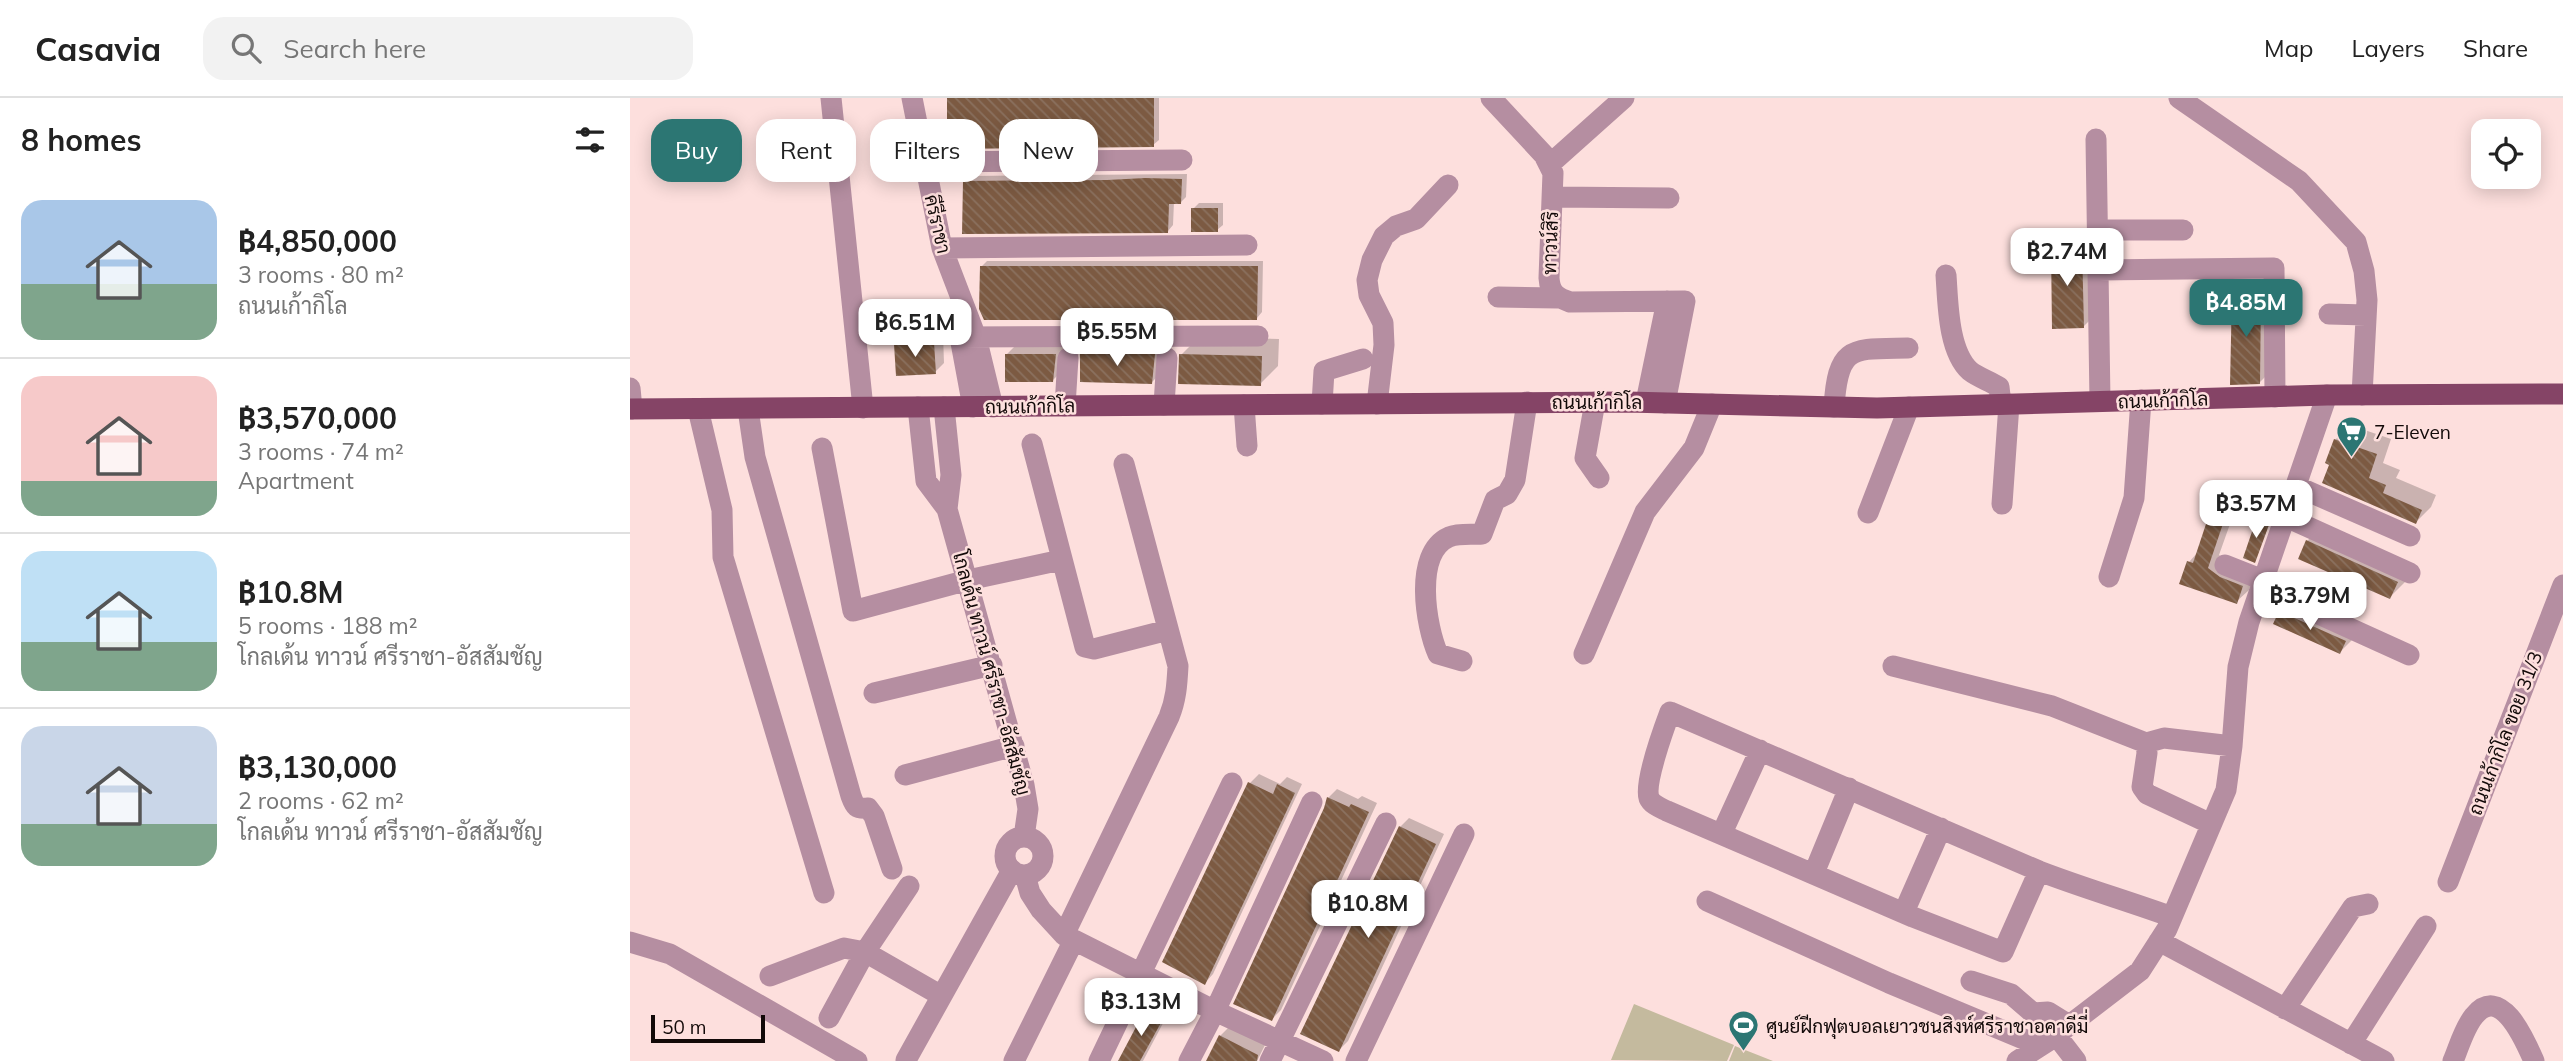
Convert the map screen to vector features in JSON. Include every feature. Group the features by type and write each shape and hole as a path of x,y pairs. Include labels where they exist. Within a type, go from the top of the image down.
{"main road":[{"name":"ถนนเก้ากิโล","path":"631,409 1527,402 1909,407 2327,395 2563,394"}],"street":[{"path":"831,98 863,408"},
{"name":"คีรีราชา","path":"912,98 916,119"},
{"path":"1491,98 1545,155 1549,165 1624,98"},
{"path":"2179,98 2299,181 2356,242 2364,271 2366,315 2362,395"},
{"path":"2096,139 2100,401"},
{"path":"985,162 1182,160"},
{"name":"ทาวน์สิริ","path":"1549,165 1553,173 1549,289 1558,298 1570,302 1676,301 1655,402"},
{"name":"คีรีราชา","path":"929,182 942,248 963,307 983,407"},
{"path":"1377,404 1384,345 1383,323 1368,288 1367,280 1372,260 1384,236 1396,226 1416,219 1448,185"},
{"path":"1552,197 1669,198"},
{"path":"2097,230 2183,230"},
{"path":"942,248 1247,245"},
{"path":"2098,270 2274,268 2274,397"},
{"path":"1946,275 1948,310 1956,348 1969,370 1999,387 2005,404 2002,505"},
{"path":"1498,298 1558,298"},
{"path":"2329,314 2366,315"},
{"path":"968,337 1258,336"},
{"path":"1834,407 1839,367 1850,355 1861,349 1908,348"},
{"path":"1164,405 1167,358"},
{"path":"1065,405 1068,359"},
{"path":"1322,404 1324,371 1363,359"},
{"path":"630,388 631,409"},
{"path":"2017,1061 2055,1036 2140,971 2166,929 2226,790 2238,667 2262,584 2327,395"},
{"path":"2109,577 2134,498 2141,401"},
{"path":"1462,661 1438,654 1431,638 1426,619 1427,569 1437,549 1447,538 1482,534 1495,500 1507,494 1515,480 1527,402"},
{"path":"1595,402 1585,457 1599,478"},
{"path":"1584,654 1645,512 1694,447 1712,404"},
{"path":"1244,405 1247,446"},
{"name":"โกลเด้น ทาวน์ ศรีราชา-อัสสัมชัญ","path":"918,407 926,481 947,509 1014,746 1028,810 1024,837"},
{"name":"โกลเด้น ทาวน์ ศรีราชา-อัสสัมชัญ","path":"944,407 951,475 947,509"},
{"path":"1868,513 1909,407"},
{"path":"698,409 722,510 723,557 824,893"},
{"path":"748,409 755,457 851,796 855,807 868,808 874,816 891,869"},
{"path":"1032,444 1085,647 1094,649 1168,629"},
{"path":"822,448 853,611 968,580 1061,559"},
{"path":"1014,1061 1174,704 1178,666 1124,464"},
{"path":"2296,486 2410,536"},
{"path":"2286,517 2410,573"},
{"path":"2225,565 2409,655"},
{"name":"ถนนเก้ากิโล ขอย 31/3","path":"2448,882 2563,585"},
{"path":"874,693 992,665"},
{"path":"1893,666 2052,706 2146,743 2164,738 2232,746"},
{"path":"2039,871 2003,952 1667,811 1650,799 1648,789 1659,741 1670,712 2087,890 2120,911 2166,929 2285,1009 2384,1061"},
{"path":"2146,743 2142,787 2147,794 2211,824"},
{"path":"905,775 1014,746"},
{"path":"1722,833 1760,750"},
{"path":"1100,1061 1232,783"},
{"path":"1814,873 1849,788"},
{"path":"1189,1061 1312,802"},
{"path":"1269,1061 1385,823"},
{"path":"1904,912 1941,828"},
{"path":"1356,1061 1464,834"},
{"path":"1019,873 1033,873 1040,867 1043,859 1039,843 1032,838 1015,839 1006,853 1006,861 1019,873 1041,911 1069,937 1317,1059"},
{"path":"906,1060 940,995 1019,873"},
{"path":"829,1018 865,952 909,886"},
{"path":"1707,901 1889,983 2055,1036"},
{"path":"2285,1009 2353,907 2368,904"},
{"path":"2351,1044 2426,926"},
{"path":"630,942 670,954 849,1059"},
{"path":"771,976 844,948 865,952 940,995"},
{"path":"1971,981 2011,994 2033,1013 2048,1012 2055,1036 2076,1061"},
{"path":"2453,1061 2473,1017 2482,1009 2492,1007 2510,1015 2534,1061"}],"shaded area":[{"path":"1634,1004 1734,1045 1727,1061 1611,1060"},
{"name":"ศูนย์ฝีกฟุตบอลเยาวชนสิงห์ศรีราชาอคาดีมี่","path":"1735,1046 1773,1061 1729,1061"}],"building":[{"path":"947,98 1154,98 1154,147 1098,148 1098,119 999,119 999,148 985,149 985,119 947,119"},
{"path":"1182,179 1181,204 1169,204 1168,233 962,234 963,182"},
{"path":"1191,208 1218,208 1218,232 1191,232"},
{"path":"2082,246 2084,328 2052,329 2051,247"},
{"path":"980,266 1258,266 1257,320 984,320 979,309"},
{"path":"2232,292 2261,293 2260,384 2230,385"},
{"path":"934,342 936,374 896,376 894,344"},
{"path":"1080,352 1155,354 1152,384 1080,382"},
{"path":"1005,354 1056,354 1053,382 1005,382"},
{"path":"1179,354 1262,356 1261,386 1178,384"},
{"path":"2334,439 2377,454 2369,478 2386,485 2383,493 2422,510 2416,524 2322,483 2329,465 2325,463"},
{"path":"2214,500 2229,506 2208,568 2220,577 2243,586 2237,604 2179,584 2187,561 2193,563"},
{"path":"2257,517 2270,522 2255,563 2243,558"},
{"path":"2306,540 2398,582 2390,599 2298,559"},
{"path":"2279,611 2346,641 2340,654 2273,624"},
{"path":"1248,782 1273,794 1277,784 1295,793 1205,985 1162,962"},
{"path":"1327,797 1369,812 1272,1021 1233,1004"},
{"path":"1399,826 1436,844 1339,1052 1300,1034"},
{"path":"1145,1010 1163,1019 1140,1061 1118,1061"},
{"path":"1219,1035 1258,1055 1257,1061 1206,1061"}],"place":[{"name":"7-Eleven","path":"2351,459"},
{"name":"ศูนย์ฝีกฟุตบอลเยาวชนสิงห์ศรีราชาอคาดีมี่","path":"1743,1053"}]}
